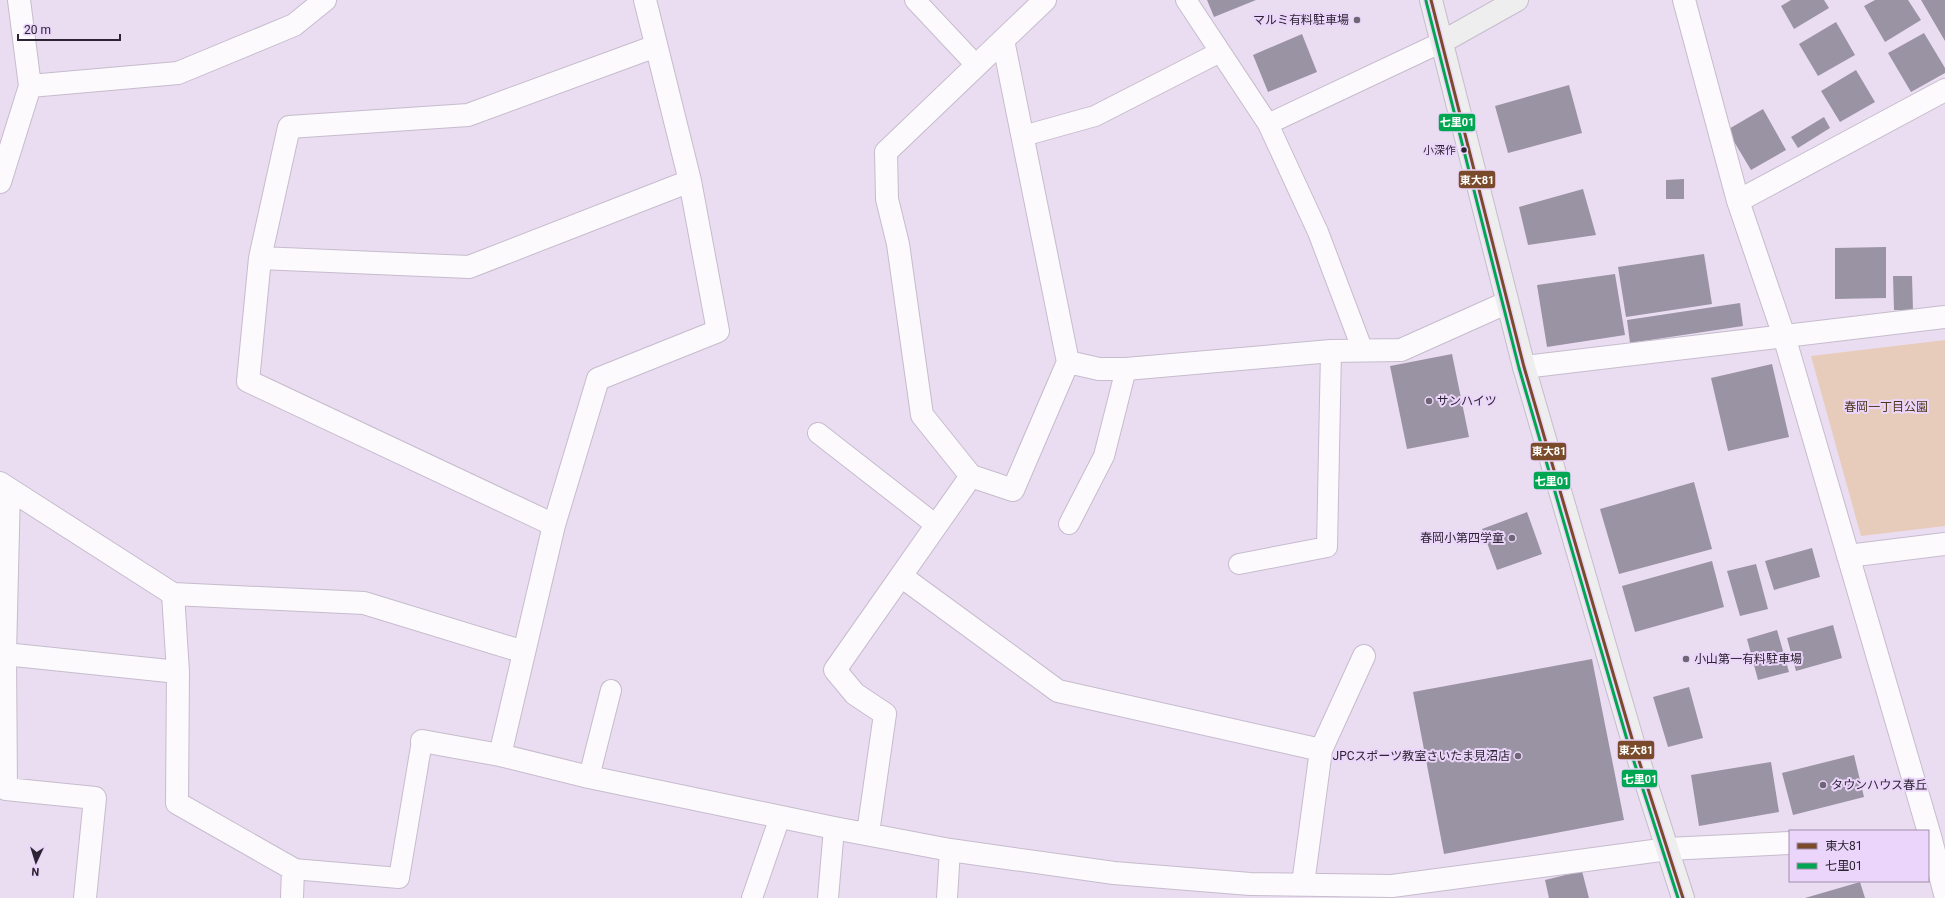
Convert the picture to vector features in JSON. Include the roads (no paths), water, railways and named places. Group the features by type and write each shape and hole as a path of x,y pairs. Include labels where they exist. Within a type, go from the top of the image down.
{"main road":[{"path":"1431,0 1506,303 1633,742 1683,898"},
{"path":"1442,42 1517,0"}],"street":[{"path":"0,182 30,86 19,0"},
{"path":"30,86 178,73 294,25 325,0"},
{"path":"500,755 554,525 598,379 718,331 690,181 645,0"},
{"path":"1004,40 1068,362 1013,490 971,476 922,415 898,244 887,199 886,152 1045,0"},
{"path":"1684,0 1738,201 1784,336 1848,556 1934,835 1945,894"},
{"path":"554,525 248,381 260,258 289,126 468,115 656,46"},
{"path":"1738,201 1945,90"},
{"path":"260,258 469,267 690,181"},
{"path":"1068,362 1099,369 1126,369 1331,351 1400,350 1506,303"},
{"path":"1524,367 1945,317"},
{"path":"868,833 885,714 855,694 835,670 971,476"},
{"path":"4,486 173,594 364,603 524,652"},
{"path":"4,486 6,789 95,798 85,898"},
{"path":"1848,556 1945,544"},
{"path":"901,576 1058,691 1321,750"},
{"path":"173,594 178,672 177,804 293,869 292,898"},
{"path":"5,654 178,672"},
{"path":"1303,884 1321,750 1364,656"},
{"path":"422,741 500,755 589,777 834,828 868,833 950,850 1114,874 1253,891 1303,884 1392,886 1668,849 1789,843"}],"lane":[{"path":"915,0 976,65"},
{"path":"1186,0 1268,124 1318,232 1363,351"},
{"path":"1268,124 1442,42"},
{"path":"1023,136 1095,116 1220,52"},
{"path":"1239,564 1327,547 1331,351"},
{"path":"1069,524 1104,456 1126,369"},
{"path":"818,433 936,526"},
{"path":"589,777 612,690"},
{"path":"293,869 399,878 422,741"},
{"path":"752,898 780,817"},
{"path":"828,898 834,828"},
{"path":"947,898 950,850"}],"place":[{"name":"マルミ有料駐車場","path":"1357,20"},
{"name":"小深作","path":"1464,150"},
{"name":"サンハイツ","path":"1429,401"},
{"name":"春岡小第四学童","path":"1512,538"},
{"name":"小山第一有料駐車場","path":"1686,659"},
{"name":"JPCスポーツ教室さいたま見沼店","path":"1518,756"},
{"name":"タウンハウス春丘","path":"1823,785"}],"park label":[{"name":"春岡一丁目公園","path":"1886,407"}]}
